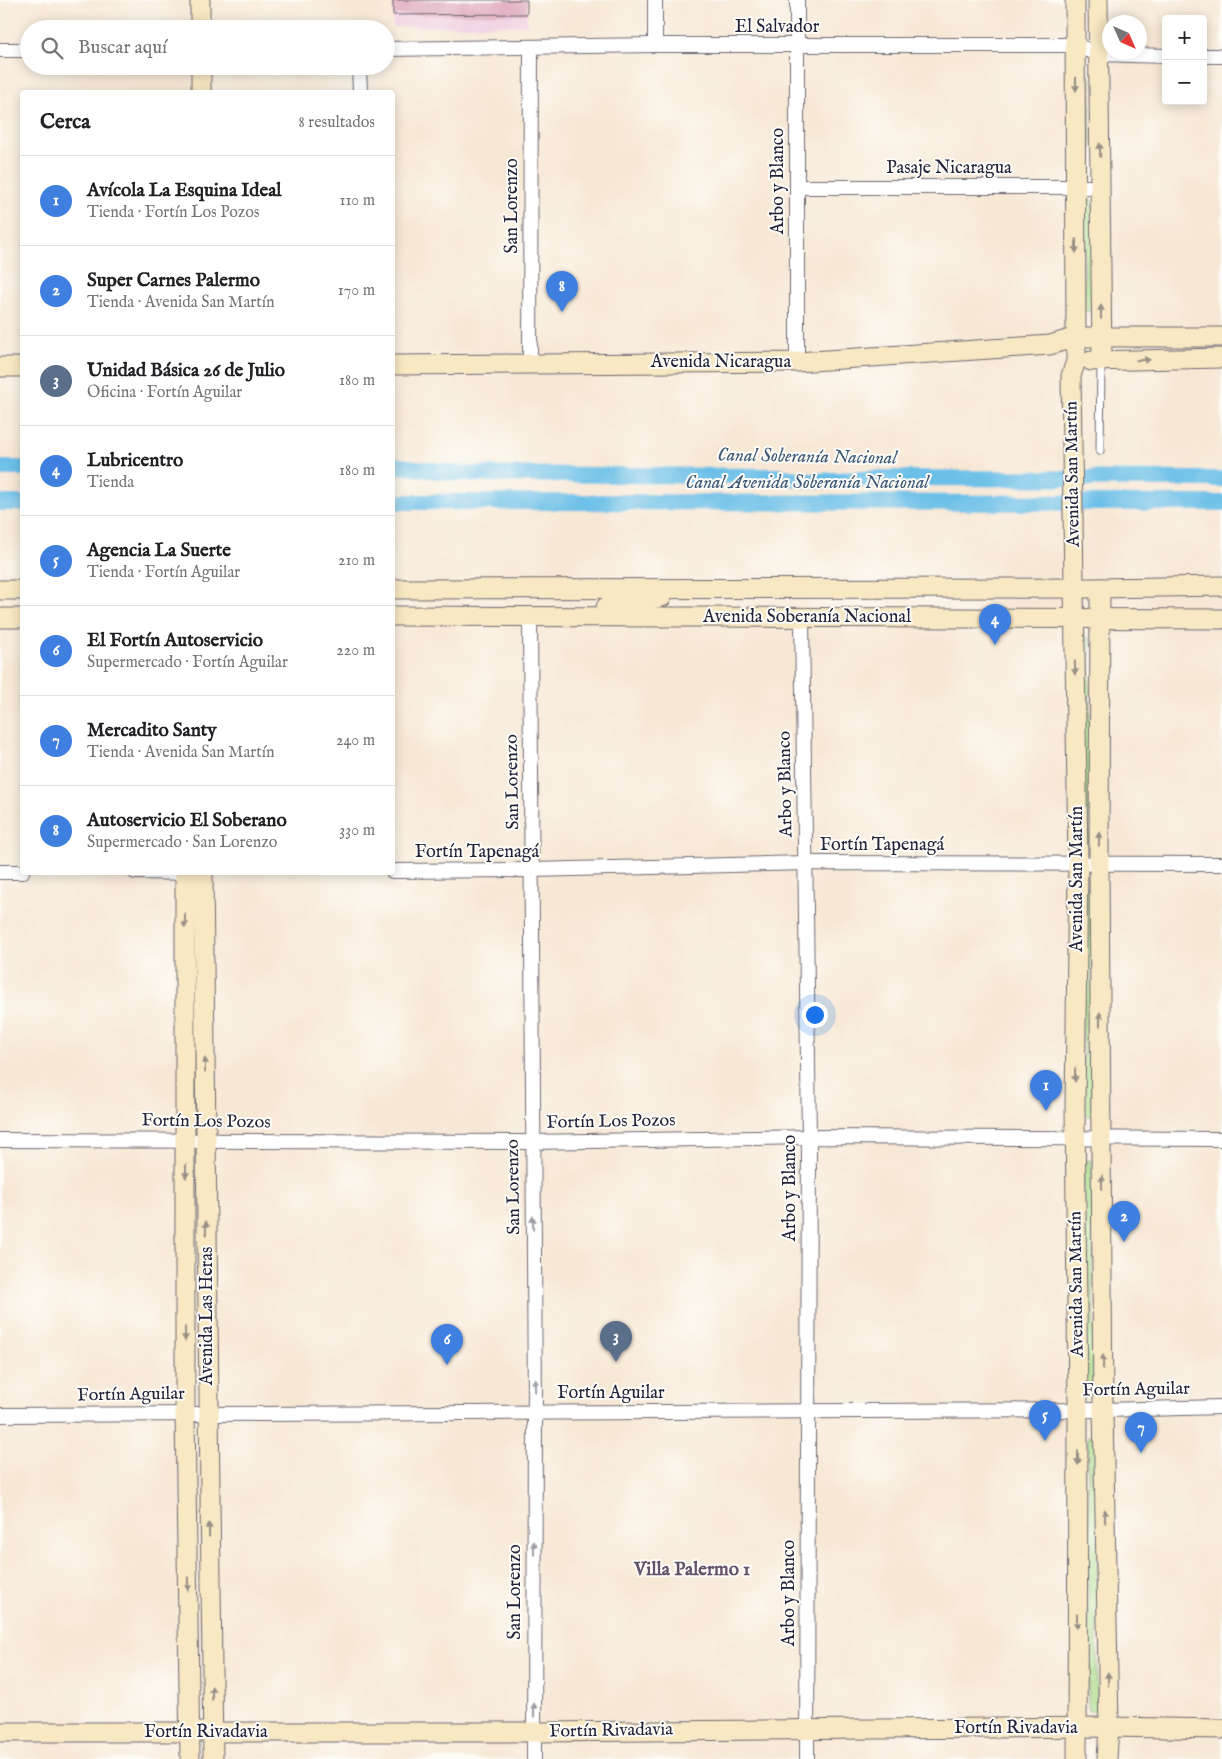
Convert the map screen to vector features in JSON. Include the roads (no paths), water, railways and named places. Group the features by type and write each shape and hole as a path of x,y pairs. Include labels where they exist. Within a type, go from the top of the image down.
{"main road":[{"path":"200,0 200,20"},
{"name":"Avenida San Martín","path":"1075,0 1076,361 1071,376 1078,863 1075,1137 1078,1410 1077,1759"},
{"name":"Avenida San Martín","path":"1098,0 1097,54 1101,187 1102,361"},
{"path":"201,75 201,90"},
{"name":"Avenida Nicaragua","path":"395,365 797,362 1050,345 1076,337 1222,337"},
{"path":"1050,345 1076,361 1222,358"},
{"path":"0,368 20,367"},
{"name":"Avenida Soberanía Nacional","path":"395,589 1100,588 1222,586"},
{"path":"560,615 714,588"},
{"name":"Avenida San Martín","path":"1100,588 1099,864 1103,1410 1109,1728 1107,1759"},
{"path":"0,590 20,590"},
{"name":"Avenida Soberanía Nacional","path":"395,616 560,615 802,618 1222,619"},
{"path":"0,618 20,618"},
{"name":"Avenida Las Heras","path":"185,875 185,1413 190,1759"},
{"name":"Avenida Las Heras","path":"203,875 207,1413 213,1759"},
{"name":"Fortín Rivadavia","path":"0,1732 1222,1729"}],"street":[{"path":"655,0 655,45"},
{"name":"Arbo y Blanco","path":"797,0 797,362"},
{"name":"El Salvador","path":"395,50 655,45 1076,45 1097,54 1162,56"},
{"name":"San Lorenzo","path":"530,364 531,48"},
{"path":"0,50 20,50"},
{"path":"1207,56 1222,56"},
{"path":"359,75 360,90"},
{"name":"Pasaje Nicaragua","path":"797,186 1101,187"},
{"name":"San Lorenzo","path":"530,615 535,1412 534,1759"},
{"name":"Arbo y Blanco","path":"802,618 809,1137 807,1759"},
{"name":"Fortín Tapenagá","path":"395,871 533,870 806,863 1222,864"},
{"path":"0,872 20,872"},
{"name":"Fortín Los Pozos","path":"0,1140 532,1142 809,1137 1222,1138"},
{"name":"Fortín Aguilar","path":"0,1416 185,1413 1222,1408"}],"lane":[{"name":"Avenida San Martín","path":"1100,451 1102,361"}],"waterway":[{"name":"Canal Soberanía Nacional","path":"395,465 463,474 779,476 810,481 884,478 1222,479"},
{"name":"Canal Soberanía Nacional","path":"0,468 20,468"},
{"name":"Canal Avenida Soberanía Nacional","path":"395,502 1222,503"},
{"name":"Canal Avenida Soberanía Nacional","path":"0,503 20,503"}],"place":[{"name":"Autoservicio El Soberano","path":"562,312"},
{"name":"Lubricentro","path":"995,645"},
{"name":"Avícola La Esquina Ideal","path":"1046,1111"},
{"name":"Super Carnes Palermo","path":"1124,1242"},
{"name":"Unidad Básica 26 de Julio","path":"616,1362"},
{"name":"El Fortín Autoservicio","path":"447,1365"},
{"name":"Agencia La Suerte","path":"1045,1441"},
{"name":"Mercadito Santy","path":"1141,1453"}],"district":[{"name":"Villa Palermo 1","path":"692,1570"}]}
